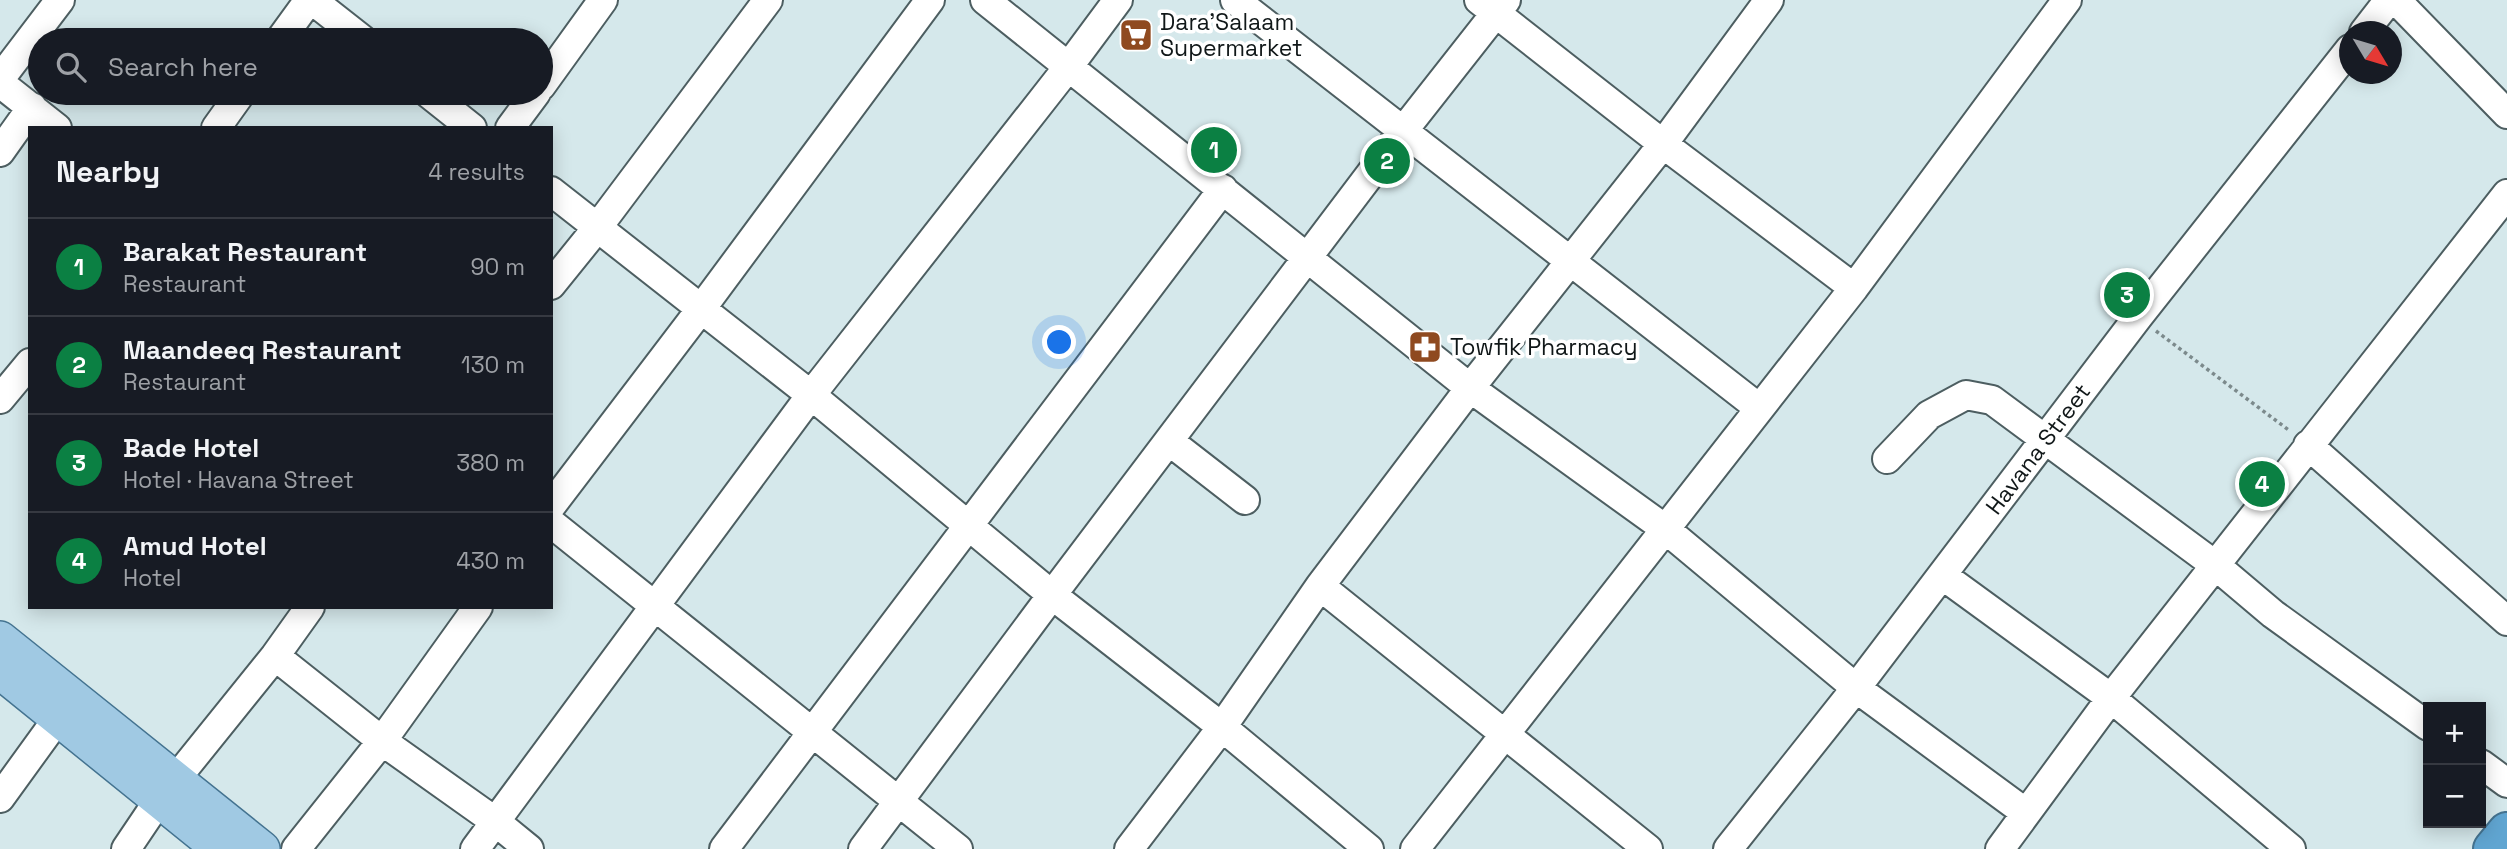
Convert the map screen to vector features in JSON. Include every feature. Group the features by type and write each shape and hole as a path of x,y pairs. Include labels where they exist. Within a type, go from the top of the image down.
{"highway":[{"path":"2493,849 2507,832"}],"main road":[{"path":"0,639 167,790 220,849"},
{"path":"0,671 58,718 262,849"}],"street":[{"path":"39,28 60,0"},
{"path":"289,28 311,0 347,28"},
{"path":"553,69 603,0"},
{"path":"553,283 768,0"},
{"path":"553,503 930,0"},
{"path":"985,0 1470,388 1664,528 1856,688 2026,813"},
{"path":"475,849 811,395 1118,0"},
{"path":"1235,0 1759,408"},
{"path":"1129,849 1222,727 1320,586 1470,388 1662,144 1769,0"},
{"path":"1415,849 1854,288 2067,0"},
{"path":"2373,21 2389,0"},
{"path":"2396,0 2507,114"},
{"path":"863,849 1403,131 1494,5 1662,144 1854,288"},
{"path":"28,43 0,81 28,104"},
{"name":"Havana Street","path":"1728,849 1856,688 2138,317 2339,64"},
{"path":"30,105 55,126"},
{"path":"217,126 232,105"},
{"path":"443,105 469,126"},
{"path":"511,126 527,105"},
{"path":"0,152 32,107"},
{"path":"724,849 1223,190"},
{"path":"553,193 811,395 1052,595 1222,727 1369,849"},
{"path":"2000,849 2112,698 2308,445 2502,211"},
{"path":"0,399 28,365"},
{"path":"1887,459 1930,415 1966,395 1992,400 2215,565 2273,614 2423,722"},
{"path":"1169,441 1245,500"},
{"path":"2308,445 2502,608"},
{"path":"553,525 958,849"},
{"path":"1942,575 2112,698 2291,849"},
{"path":"1320,586 1648,849"},
{"path":"126,849 167,790 275,656 309,609"},
{"path":"296,849 382,741 477,609"},
{"path":"275,656 382,741 496,822 529,849"},
{"path":"0,798 58,718"},
{"path":"2482,765 2507,783"}],"path":[{"path":"2138,317 2308,445"}],"place":[{"name":"Dara'Salaam Supermarket","path":"1136,35"},
{"name":"Barakat Restaurant","path":"1214,150"},
{"name":"Maandeeq Restaurant","path":"1387,161"},
{"name":"Bade Hotel","path":"2127,295"},
{"name":"Towfik Pharmacy","path":"1425,347"},
{"name":"Amud Hotel","path":"2262,484"}]}
